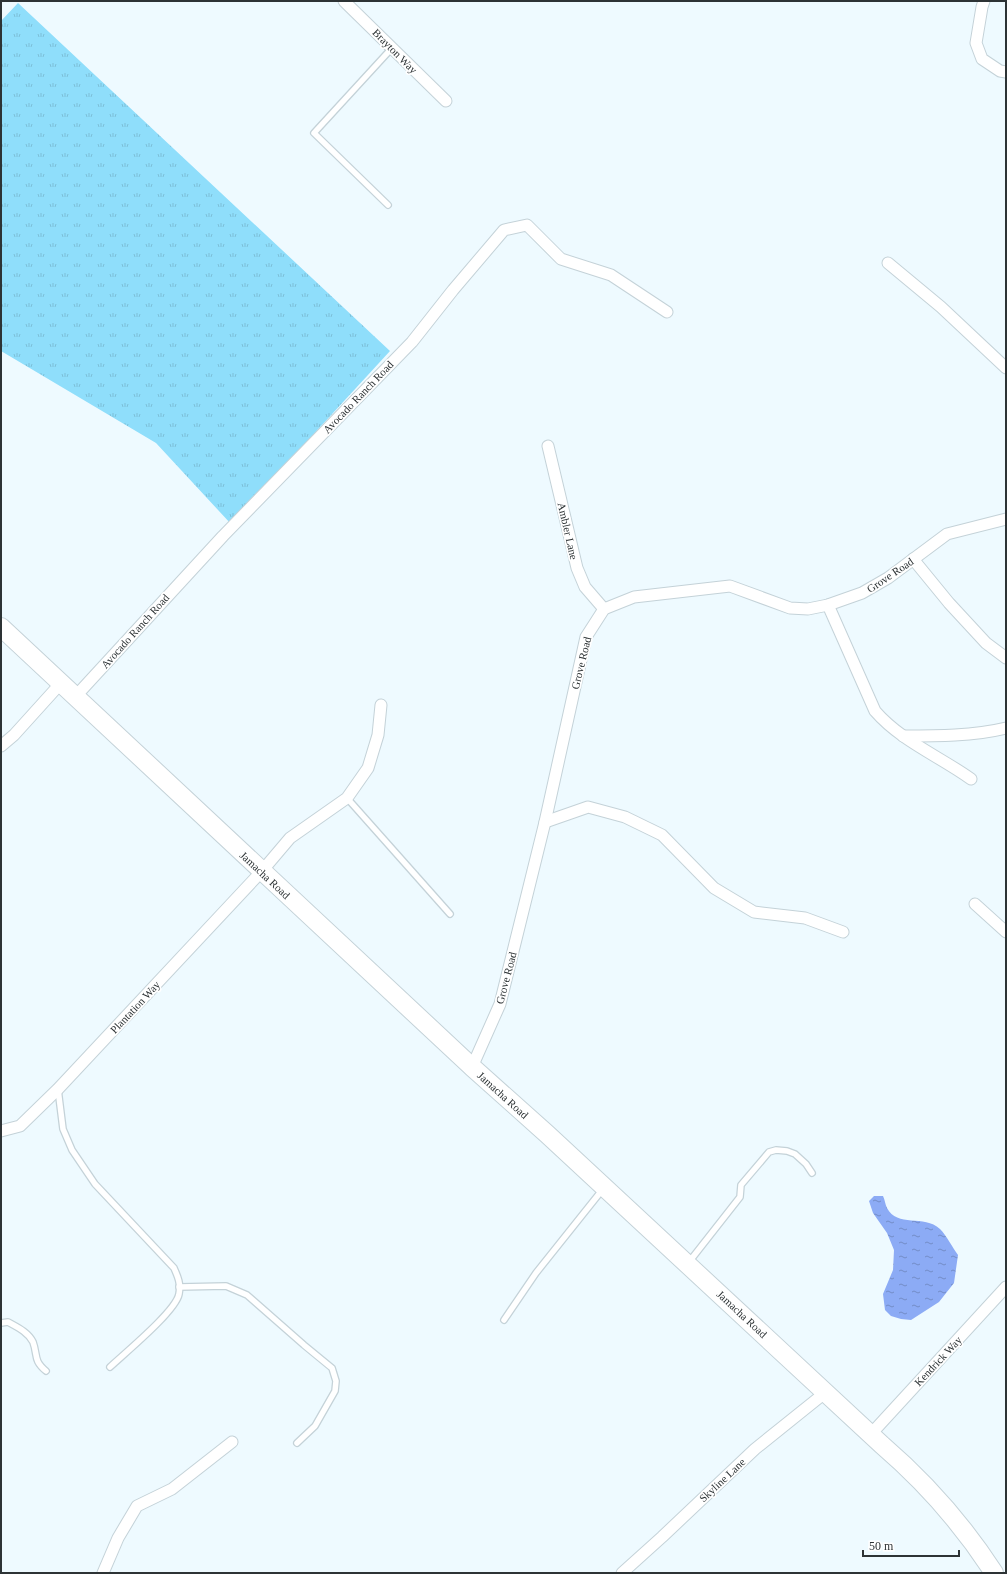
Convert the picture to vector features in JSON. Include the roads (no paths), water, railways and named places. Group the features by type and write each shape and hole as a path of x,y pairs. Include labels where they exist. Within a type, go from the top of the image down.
{"main road":[{"name":"Jamacha Road","path":"1,628 472,1067 547,1134 908,1467 930,1489 981,1553 994,1573"}],"street":[{"name":"Brayton Way","path":"344,1 446,101"},
{"path":"984,1 976,44 982,59 1000,71 1006,72"},
{"name":"Avocado Ranch Road","path":"75,697 223,536 412,342 453,290 504,230 527,225 561,258 611,275 667,312"},
{"path":"888,263 916,288 941,307 1006,368"},
{"name":"Ambler Lane","path":"548,446 577,568 585,587 604,609"},
{"name":"Grove Road","path":"472,1067 500,1004 545,822 586,637 604,609 634,597 730,586 790,608 808,608 828,605 862,593 888,578 947,534 1006,519"},
{"path":"913,560 949,603 986,643 1006,658"},
{"path":"828,605 875,711 884,721 903,736 971,779"},
{"path":"1,746 14,735 61,683"},
{"name":"Plantation Way","path":"1,1131 20,1126 58,1089 262,872 290,838 347,798 368,768 378,735 381,705"},
{"path":"903,736 950,735 1006,728"},
{"path":"545,822 588,807 625,817 662,835 714,888 754,912 805,918 843,932"},
{"path":"975,904 1006,932"},
{"name":"Kendrick Way","path":"871,1434 1006,1287"},
{"name":"Skyline Lane","path":"622,1573 755,1449 826,1392"},
{"path":"103,1573 118,1538 137,1506 172,1489 232,1442"}],"lane":[{"path":"388,205 314,133 392,48"},
{"path":"347,798 450,914"},
{"path":"58,1089 64,1129 72,1150 95,1184 174,1268 180,1280 179,1295 172,1309 110,1367"},
{"path":"687,1264 740,1197 741,1185 769,1152 776,1150 787,1151 795,1154 806,1164 812,1173"},
{"path":"504,1320 536,1272 604,1187"},
{"path":"179,1287 226,1286 247,1296 304,1346 332,1368 336,1381 335,1392 315,1426 297,1443"},
{"path":"1,1323 8,1322 23,1330 32,1341 38,1364 46,1371"}],"water":[{"path":"874,1196 883,1196 887,1208 891,1214 897,1218 926,1222 940,1229 958,1255 954,1283 939,1302 911,1320 891,1316 885,1310 883,1294 893,1270 894,1250 887,1233 873,1213 869,1201"}]}
